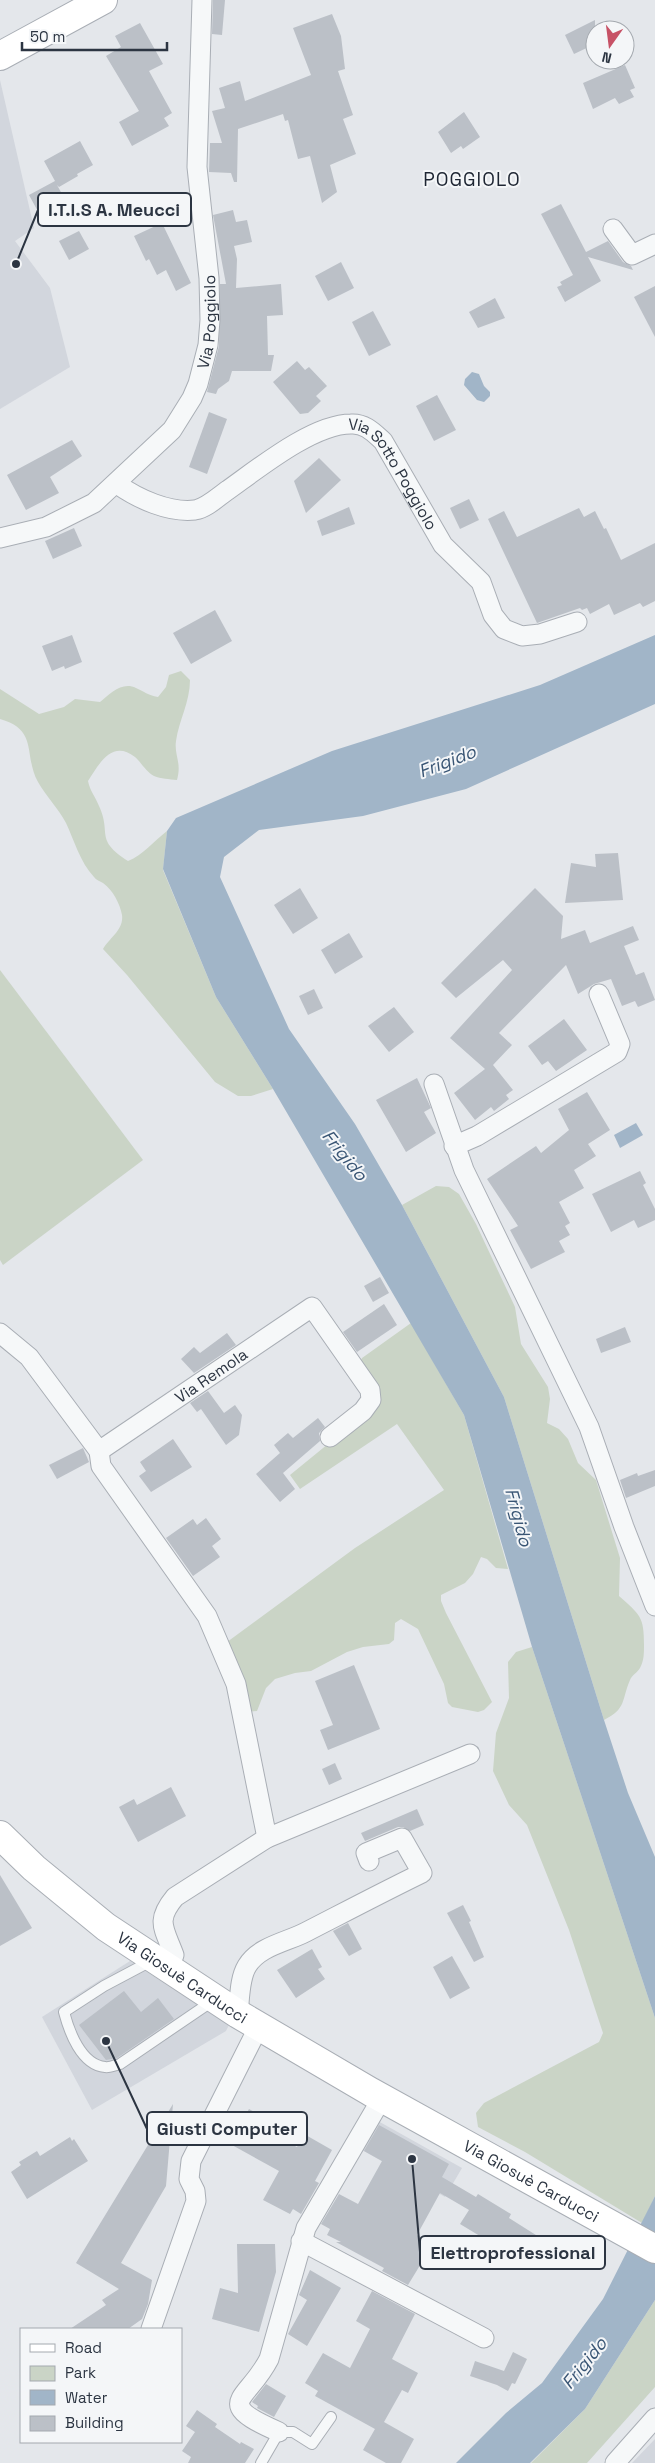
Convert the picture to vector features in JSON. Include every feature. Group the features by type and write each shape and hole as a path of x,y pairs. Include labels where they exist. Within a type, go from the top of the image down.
{"main road":[{"path":"0,56 103,0"},
{"name":"Via Giosuè Carducci","path":"0,1835 34,1868 106,1928 214,1999 382,2098 584,2208 655,2249"}],"street":[{"name":"Via Poggiolo","path":"0,538 46,527 94,503 117,484 172,430 195,391 208,345 209,278 197,167 202,0"},
{"path":"613,230 632,255 655,244"},
{"name":"Via Sotto Poggiolo","path":"117,484 129,493 151,502 180,510 197,510 273,459 323,429 352,423 370,429 383,442 444,545 481,582 492,615 504,629 522,636 540,634 577,622"},
{"path":"454,1146 477,1136 617,1052 620,1044 599,994"},
{"path":"434,1084 454,1146 520,1288 589,1427 624,1527 655,1606"},
{"name":"Via Remola","path":"99,1451 312,1307 370,1390 371,1400 363,1411 330,1437"},
{"path":"0,1333 28,1357 99,1451 101,1466 207,1616 236,1684 267,1838"},
{"path":"162,1964 174,1955 162,1923 164,1911 175,1897 267,1838 470,1754"},
{"path":"151,2328 196,2201 195,2192 189,2179 191,2161 249,2020 241,1983 246,1966 253,1958 280,1943 303,1934 422,1873 402,1838 366,1853 369,1861"},
{"path":"279,2432 254,2421 241,2410 239,2401 242,2394 263,2370 269,2359 300,2241 306,2228 382,2098"},
{"path":"300,2241 484,2338"},
{"path":"615,2463 655,2418"}],"lane":[{"path":"162,1964 104,1986 64,2012 68,2028 89,2061 104,2067 120,2064 214,1999"},
{"path":"261,2463 279,2432 293,2432 312,2444 330,2418"}],"shaded area":[{"path":"0,80 34,228 15,241 50,288 70,367 0,409"},
{"path":"130,1961 229,2025 226,2031 92,2110 42,2017"},
{"path":"378,2121 462,2168 445,2197 362,2150"},
{"path":"655,2439 655,2463 632,2463"}],"green space":[{"path":"181,671 190,680 190,688 176,741 179,768 177,780 154,776 135,757 127,752 120,751 113,752 107,756 88,781 103,816 107,841 111,847 128,861 144,852 167,831 163,870 216,997 273,1089 251,1096 238,1096 215,1082 127,975 103,949 121,925 122,915 120,906 110,889 96,879 89,871 81,858 66,823 38,782 25,737 12,724 0,719 0,689 39,714 64,707 75,699 100,702 116,689 126,686 131,686 158,697 166,687 169,675"},
{"path":"0,970 143,1160 3,1265 0,1260"},
{"path":"436,1186 449,1187 459,1194 476,1224 515,1307 521,1344 548,1387 550,1399 547,1423 559,1429 568,1439 578,1463 596,1480 620,1558 619,1596 636,1612 642,1622 644,1657 641,1665 631,1678 620,1708 604,1720 504,1397 402,1205"},
{"path":"411,1323 464,1415 508,1569 496,1568 487,1559 481,1557 473,1574 465,1583 441,1595 441,1601 446,1613 492,1702 484,1710 478,1712 452,1707 448,1703 444,1684 418,1629 401,1619 395,1623 394,1640 389,1644 363,1647 347,1652 311,1671 295,1673 275,1679 266,1688 257,1711 247,1712 223,1645 355,1548 444,1490 397,1424 300,1489 290,1475 377,1404 359,1364 362,1358"},
{"path":"532,1647 655,2018 655,2196 642,2223 525,2152 478,2127 476,2113 484,2103 599,2042 603,2033 569,1930 527,1825 509,1805 493,1771 496,1733 509,1698 508,1662 516,1652"},
{"path":"655,2300 655,2387 587,2463 531,2463 585,2409"}],"water":[{"path":"472,372 479,374 484,386 490,392 490,396 484,402 477,400 464,385 465,379"},
{"name":"Frigido","path":"655,635 655,704 466,789 363,816 259,830 224,857 220,877 289,1029 355,1124 402,1205 504,1397 604,1720 628,1793 655,1857 655,2018 532,1647 464,1415 273,1089 216,997 163,869 167,831 176,818 332,751 540,685"},
{"path":"636,1123 643,1135 620,1148 614,1135"},
{"name":"Frigido","path":"655,2196 655,2300 585,2409 530,2463 456,2463 506,2413 542,2383 603,2299"}],"building":[{"path":"213,0 225,0 222,35 212,34"},
{"path":"332,14 341,36 345,69 338,71 353,115 343,119 356,154 330,165 337,192 322,203 310,156 298,159 288,120 285,121 283,114 238,129 237,182 234,182 231,173 209,172 210,143 222,143 212,111 225,108 219,88 240,81 245,101 311,75 293,28"},
{"path":"140,23 163,64 149,71 172,113 164,118 169,126 132,146 119,122 139,111 106,56 121,47 115,36"},
{"path":"585,25 585,49 574,54 565,35"},
{"path":"613,70 627,70 635,88 630,90 634,97 619,104 615,98 593,109 583,83"},
{"path":"464,112 480,137 463,149 461,146 451,153 438,132"},
{"path":"80,141 93,165 59,187 57,185 67,203 41,217 29,195 55,181 44,161"},
{"path":"561,204 586,252 608,241 623,262 631,266 633,270 588,257 601,281 565,302 557,287 562,285 560,282 573,275 541,214"},
{"path":"233,210 236,222 247,220 252,242 234,246 237,259 236,288 281,284 283,315 267,316 268,355 274,355 271,371 232,371 229,381 218,389 216,394 207,392 219,346 220,284 226,284 213,215"},
{"path":"162,223 191,283 176,291 166,270 157,275 149,259 146,261 134,236"},
{"path":"79,231 89,249 69,260 59,241"},
{"path":"341,262 354,288 328,301 315,276"},
{"path":"655,286 655,337 634,297"},
{"path":"495,298 505,318 478,328 469,312"},
{"path":"373,311 391,345 369,356 352,322"},
{"path":"297,361 305,370 309,367 327,386 316,396 321,401 308,413 300,414 273,382"},
{"path":"437,395 456,430 434,441 416,406"},
{"path":"209,412 227,419 207,474 189,467"},
{"path":"72,440 82,456 50,477 59,493 26,510 7,475"},
{"path":"319,458 341,480 306,513 294,481"},
{"path":"469,499 479,520 460,529 450,508"},
{"path":"349,507 355,524 322,536 317,521"},
{"path":"579,508 584,517 595,511 604,529 606,528 621,560 655,543 655,601 643,607 640,603 614,615 609,604 590,614 587,608 582,610 580,608 537,623 488,519 504,511 517,537"},
{"path":"74,528 82,546 53,559 45,541"},
{"path":"215,610 232,641 191,664 173,633"},
{"path":"72,635 82,662 65,669 64,666 52,671 42,646"},
{"path":"618,853 623,900 565,903 571,863 596,867 595,854"},
{"path":"300,888 318,918 293,934 274,905"},
{"path":"535,888 563,916 561,939 585,930 590,943 633,926 639,940 624,946 636,975 644,972 655,1000 638,1007 635,1001 622,1006 611,979 594,984 578,994 566,965 499,1033 512,1045 493,1065 513,1090 506,1095 509,1099 494,1111 491,1107 475,1120 454,1093 485,1069 450,1038 512,970 503,960 456,998 441,983"},
{"path":"349,933 363,957 335,974 321,950"},
{"path":"314,989 323,1008 308,1015 299,996"},
{"path":"394,1007 414,1032 389,1052 368,1026"},
{"path":"564,1019 587,1050 556,1071 548,1061 542,1065 528,1046"},
{"path":"417,1078 431,1108 424,1112 436,1133 406,1152 376,1100"},
{"path":"587,1092 610,1130 588,1144 596,1156 574,1170 584,1188 559,1202 570,1223 565,1226 570,1235 559,1241 565,1252 531,1269 510,1230 518,1226 487,1179 536,1146 541,1153 569,1130 558,1109"},
{"path":"640,1171 646,1183 643,1185 655,1209 655,1220 638,1228 634,1220 611,1232 592,1194"},
{"path":"380,1277 389,1293 373,1302 364,1286"},
{"path":"384,1304 397,1325 357,1352 343,1332"},
{"path":"625,1327 631,1342 601,1353 596,1339"},
{"path":"227,1333 236,1345 194,1373 181,1359 194,1347 200,1353"},
{"path":"208,1391 224,1413 235,1405 242,1415 239,1435 226,1445 201,1409 197,1412 190,1403"},
{"path":"318,1418 325,1427 319,1433 320,1441 283,1473 295,1489 280,1502 256,1474 280,1453 274,1445 288,1433 293,1438"},
{"path":"173,1439 192,1467 151,1492 139,1476 146,1471 140,1462"},
{"path":"83,1448 89,1462 57,1479 49,1465"},
{"path":"655,1470 655,1486 626,1498 620,1480 637,1473 638,1476"},
{"path":"206,1518 221,1539 212,1546 220,1557 193,1576 166,1538 193,1519 197,1525"},
{"path":"354,1665 380,1729 328,1750 320,1730 333,1725 315,1681"},
{"path":"335,1763 342,1779 329,1785 322,1769"},
{"path":"171,1787 186,1816 138,1842 119,1807 134,1799 137,1805"},
{"path":"417,1809 424,1825 410,1831 403,1827 398,1827 365,1841 361,1833"},
{"path":"0,1875 32,1928 0,1946"},
{"path":"463,1905 484,1957 474,1962 447,1913"},
{"path":"348,1923 362,1949 349,1956 333,1931"},
{"path":"312,1949 322,1967 318,1969 325,1979 296,1998 277,1970"},
{"path":"452,1956 470,1988 450,1999 433,1967"},
{"path":"124,1991 141,2012 158,1998 174,2019 117,2058 106,2060 79,2025"},
{"path":"173,2104 166,2186 121,2263 152,2280 148,2304 142,2319 129,2328 72,2328 106,2305 102,2300 119,2289 76,2263"},
{"path":"249,2109 275,2124 270,2134 297,2147 304,2134 332,2150 315,2181 319,2183 301,2214 293,2209 290,2214 263,2200 279,2171 232,2145 237,2135 235,2134"},
{"path":"379,2125 449,2164 442,2177 476,2197 478,2194 511,2214 509,2218 547,2242 531,2267 460,2224 469,2210 440,2193 417,2235 433,2244 408,2285 382,2271 384,2268 336,2242 341,2242 327,2235 330,2229 321,2224 339,2194 358,2204 382,2161 364,2151"},
{"path":"70,2137 72,2141 74,2139 88,2161 27,2199 11,2172 21,2165 19,2162 37,2151 40,2156"},
{"path":"237,2244 275,2244 276,2272 259,2332 212,2319 220,2288 238,2293"},
{"path":"310,2270 341,2288 307,2346 288,2334 307,2300 299,2295"},
{"path":"372,2291 415,2314 392,2359 418,2373 408,2393 402,2390 384,2422 414,2439 401,2463 386,2463 363,2450 375,2429 315,2396 318,2391 305,2383 323,2353 350,2368 370,2329 356,2321"},
{"path":"513,2352 527,2359 515,2384 512,2383 508,2391 497,2385 470,2376 475,2361 504,2371"},
{"path":"266,2384 286,2396 274,2417 257,2408 258,2406 252,2402"},
{"path":"197,2410 217,2424 215,2427 240,2444 241,2442 254,2449 245,2463 188,2463 191,2457 182,2451 195,2432 186,2426"}],"place":[{"name":"I.T.I.S A. Meucci","path":"16,264"},
{"name":"Giusti Computer","path":"106,2041"},
{"name":"Elettroprofessional","path":"412,2159"}],"district":[{"name":"POGGIOLO","path":"472,179"}]}
